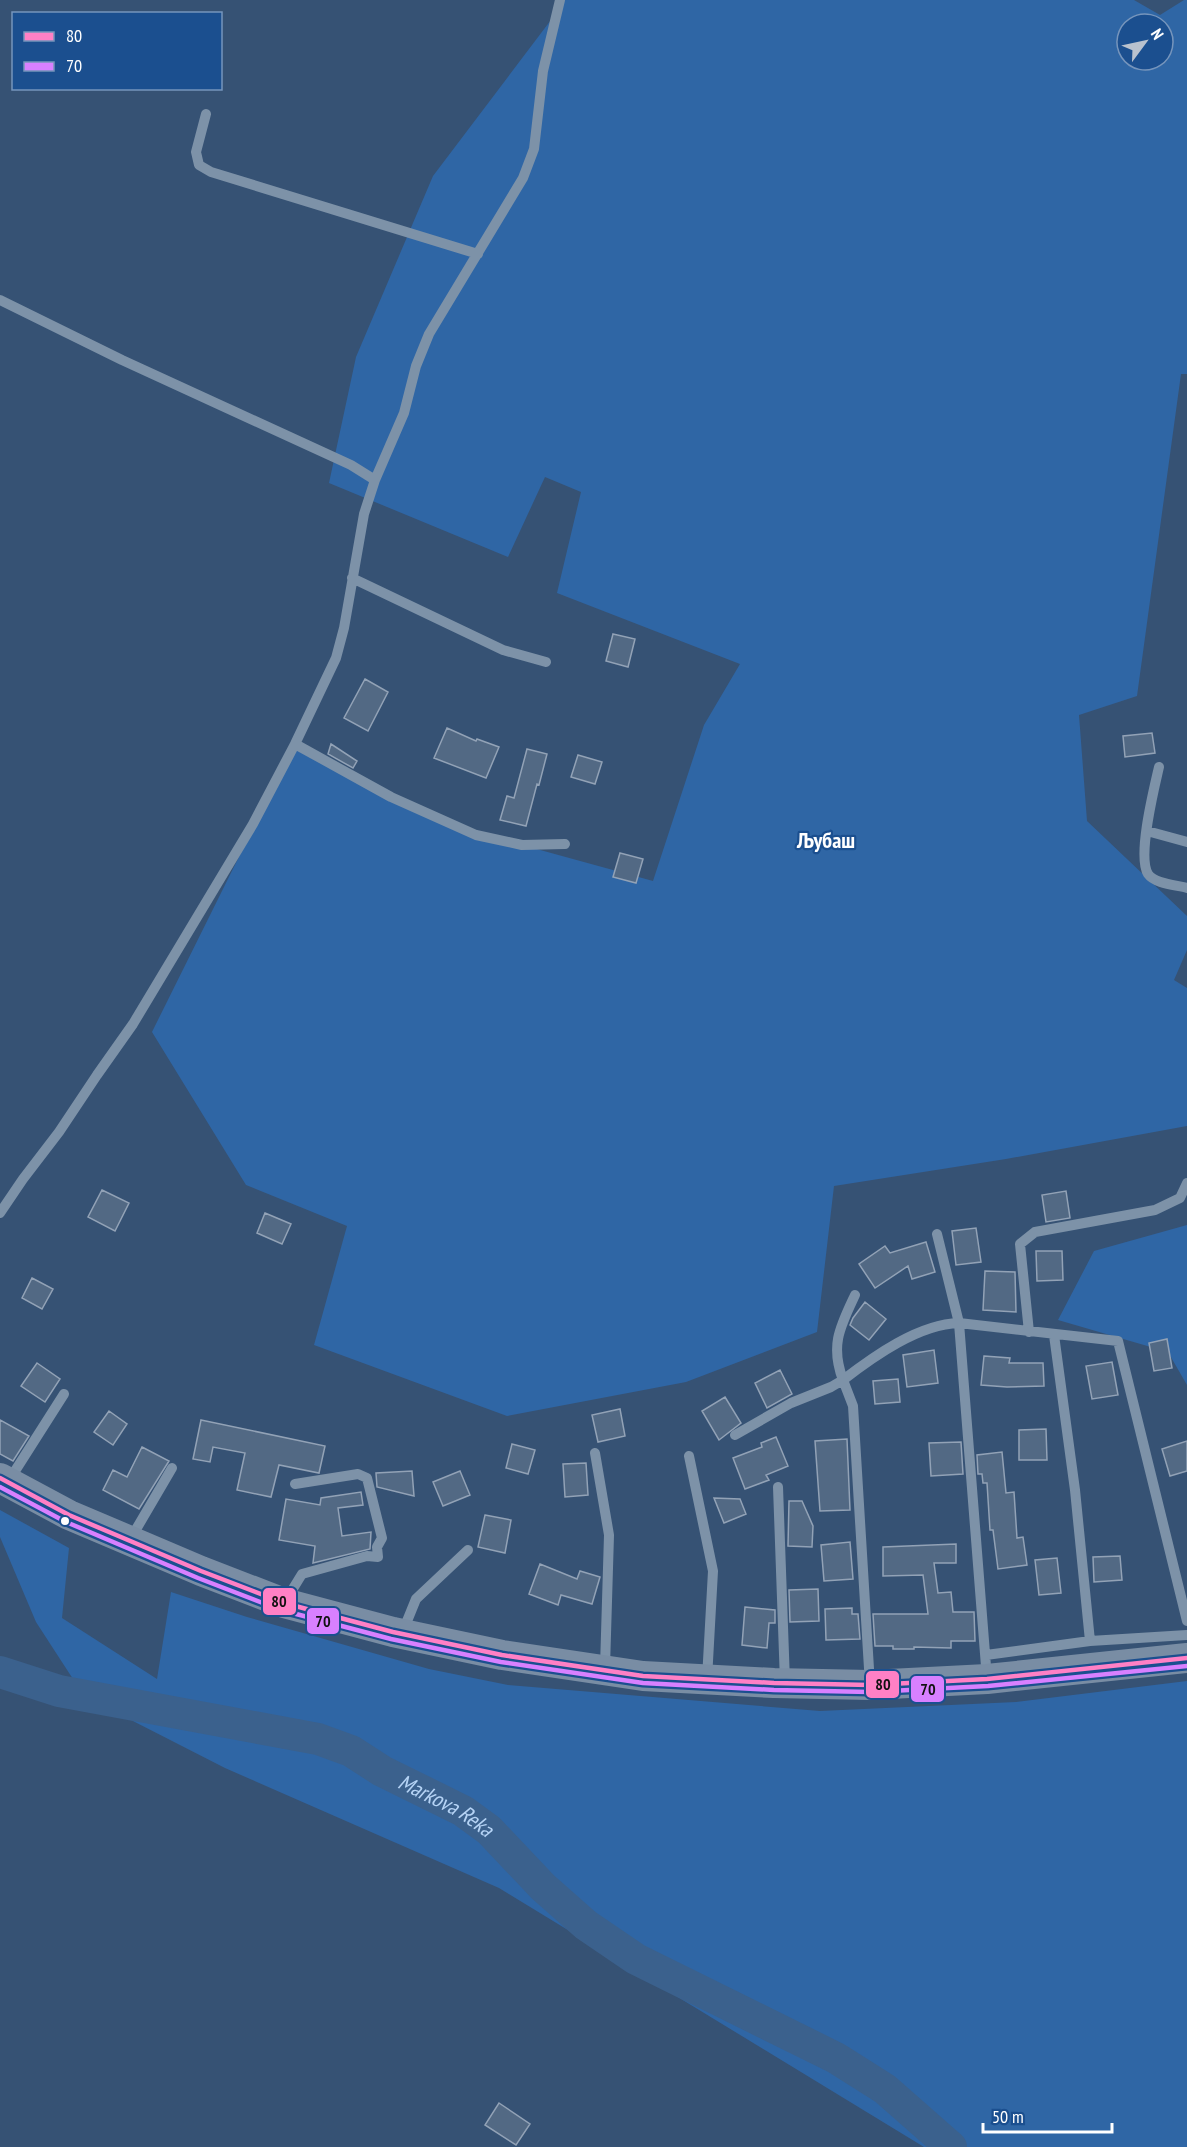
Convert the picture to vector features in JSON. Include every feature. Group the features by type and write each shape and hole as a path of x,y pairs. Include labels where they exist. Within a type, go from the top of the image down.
{"main road":[{"path":"4,1480 69,1515 201,1571 284,1603 402,1634 501,1656 643,1676 870,1685 986,1667 1187,1658"}],"lane":[{"path":"0,1213 133,1024 253,824 336,658 344,628 364,514 375,480 404,413 416,366 429,334 523,178 534,149 543,71 560,0"},
{"path":"206,114 196,152 199,165 211,172 478,254"},
{"path":"0,300 122,360 341,460 375,480"},
{"path":"352,578 503,650 546,662"},
{"path":"295,744 391,797 476,835 522,845 565,844"},
{"path":"1159,767 1149,807 1145,850 1147,873 1154,880 1187,888"},
{"path":"1147,831 1187,842"},
{"path":"1029,1332 1020,1244 1035,1232 1155,1210 1180,1198 1187,1183"},
{"path":"937,1234 959,1323 986,1667 1090,1641 1187,1635"},
{"path":"855,1295 838,1332 837,1363 853,1406 870,1685"},
{"path":"735,1434 791,1403 831,1387 867,1361 924,1330 944,1323 1118,1341 1187,1621"},
{"path":"1054,1335 1075,1490 1090,1641"},
{"path":"4,1480 64,1394"},
{"path":"595,1453 609,1534 605,1670"},
{"path":"689,1456 712,1571 706,1679"},
{"path":"130,1541 172,1468"},
{"path":"284,1603 302,1574 367,1556 378,1557 377,1547 382,1538 367,1478 358,1474 295,1484"},
{"path":"778,1487 785,1683"},
{"path":"402,1634 416,1599 468,1550"}],"shaded area":[{"path":"560,0 1134,0 1155,12 1115,12 1115,72 1175,72 1175,12 1165,12 1187,0 1187,374 1181,374 1137,696 1079,715 1087,821 1187,916 1187,950 1174,980 1187,988 1187,1126 1006,1159 834,1186 817,1332 686,1382 507,1416 314,1345 347,1226 246,1185 152,1032 295,744 476,835 522,845 653,881 704,725 740,664 557,593 581,492 545,477 508,557 329,483 356,357 433,176 557,12"},
{"path":"1187,1225 1187,1385 1168,1352 1058,1320 1094,1251"},
{"path":"0,1510 69,1548 62,1618 157,1679 171,1592 247,1617 429,1669 508,1685 820,1711 1016,1702 1187,1681 1187,2147 924,2147 499,1888 225,1768 84,1696 36,1622 0,1537"}],"building":[{"path":"613,634 635,639 628,667 606,661"},
{"path":"365,679 388,692 368,731 344,718"},
{"path":"447,728 476,741 477,739 499,747 486,778 434,758"},
{"path":"1152,733 1155,753 1125,757 1123,736"},
{"path":"331,744 357,761 353,768 328,754"},
{"path":"527,749 547,754 526,826 500,820 507,796 514,798"},
{"path":"578,755 602,762 595,784 571,777"},
{"path":"620,853 643,859 636,883 613,877"},
{"path":"102,1190 129,1203 115,1231 88,1217"},
{"path":"1066,1191 1070,1218 1046,1222 1042,1195"},
{"path":"265,1213 291,1224 282,1244 257,1233"},
{"path":"976,1228 981,1262 956,1265 952,1231"},
{"path":"926,1242 935,1272 912,1279 908,1266 875,1288 859,1264 885,1246 890,1253"},
{"path":"1036,1251 1062,1251 1063,1280 1037,1281"},
{"path":"985,1271 1015,1272 1016,1312 983,1310"},
{"path":"32,1278 53,1289 42,1309 22,1298"},
{"path":"865,1302 886,1319 869,1340 850,1325"},
{"path":"1167,1339 1172,1368 1154,1371 1149,1343"},
{"path":"934,1350 938,1383 907,1387 903,1355"},
{"path":"984,1356 1010,1358 1009,1363 1043,1363 1044,1386 981,1385"},
{"path":"1112,1362 1118,1395 1092,1399 1086,1366"},
{"path":"37,1363 60,1379 45,1402 21,1386"},
{"path":"780,1370 792,1394 767,1408 755,1383"},
{"path":"898,1379 900,1402 875,1404 873,1381"},
{"path":"725,1397 741,1423 719,1440 702,1411"},
{"path":"620,1409 625,1436 598,1442 592,1415"},
{"path":"109,1411 127,1424 113,1445 94,1432"},
{"path":"0,1420 29,1436 13,1461 0,1454"},
{"path":"201,1420 325,1446 319,1473 279,1465 271,1497 237,1490 245,1453 213,1447 210,1462 193,1459"},
{"path":"1046,1429 1047,1460 1019,1460 1019,1430"},
{"path":"776,1437 788,1466 766,1475 769,1480 745,1489 733,1458 762,1447 761,1443"},
{"path":"847,1439 850,1510 820,1511 815,1441"},
{"path":"1187,1441 1187,1471 1170,1476 1162,1449"},
{"path":"961,1442 963,1474 931,1476 929,1443"},
{"path":"512,1444 535,1450 528,1474 506,1468"},
{"path":"142,1447 169,1461 139,1509 103,1490 113,1470 127,1477"},
{"path":"1002,1452 1006,1493 1014,1492 1017,1538 1023,1537 1027,1565 998,1569 993,1530 990,1530 987,1483 983,1483 982,1474 978,1474 977,1455"},
{"path":"586,1463 588,1495 565,1497 563,1464"},
{"path":"412,1471 414,1496 377,1487 376,1473"},
{"path":"460,1471 470,1495 443,1506 433,1482"},
{"path":"361,1492 363,1505 338,1508 342,1536 371,1532 370,1549 313,1563 315,1546 279,1540 286,1499 320,1505 321,1498"},
{"path":"714,1498 740,1499 746,1514 724,1523"},
{"path":"789,1501 802,1501 813,1526 812,1547 788,1546"},
{"path":"485,1515 511,1520 505,1553 478,1547"},
{"path":"850,1542 853,1579 824,1581 821,1545"},
{"path":"956,1544 956,1563 934,1563 938,1593 951,1592 953,1612 974,1612 975,1641 951,1641 951,1648 893,1649 893,1646 875,1646 873,1614 928,1614 923,1575 883,1576 883,1547"},
{"path":"1120,1556 1122,1580 1094,1582 1093,1557"},
{"path":"1057,1558 1061,1593 1039,1595 1035,1560"},
{"path":"540,1564 577,1579 580,1571 600,1577 592,1604 561,1595 558,1605 529,1594"},
{"path":"818,1589 819,1621 790,1622 789,1590"},
{"path":"745,1607 775,1610 775,1623 769,1623 767,1648 742,1645"},
{"path":"852,1608 852,1614 858,1614 860,1639 826,1640 825,1609"},
{"path":"499,2103 530,2124 516,2145 485,2125"}],"waterway":[{"name":"Markova Reka","path":"0,1672 59,1691 318,1739 351,1751 382,1771 463,1811 489,1830 543,1887 586,1925 636,1959 836,2058 885,2089 951,2147"}],"transit line":[{"name":"80","path":"0,1478 69,1515 201,1571 284,1603 393,1632 502,1655 643,1676 774,1683 870,1685 987,1679 1187,1658"},
{"name":"70","path":"0,1487 66,1522 198,1578 281,1610 391,1639 501,1662 643,1683 774,1690 870,1692 988,1686 1187,1666"}],"district":[{"name":"Љубаш","path":"826,840"}]}
